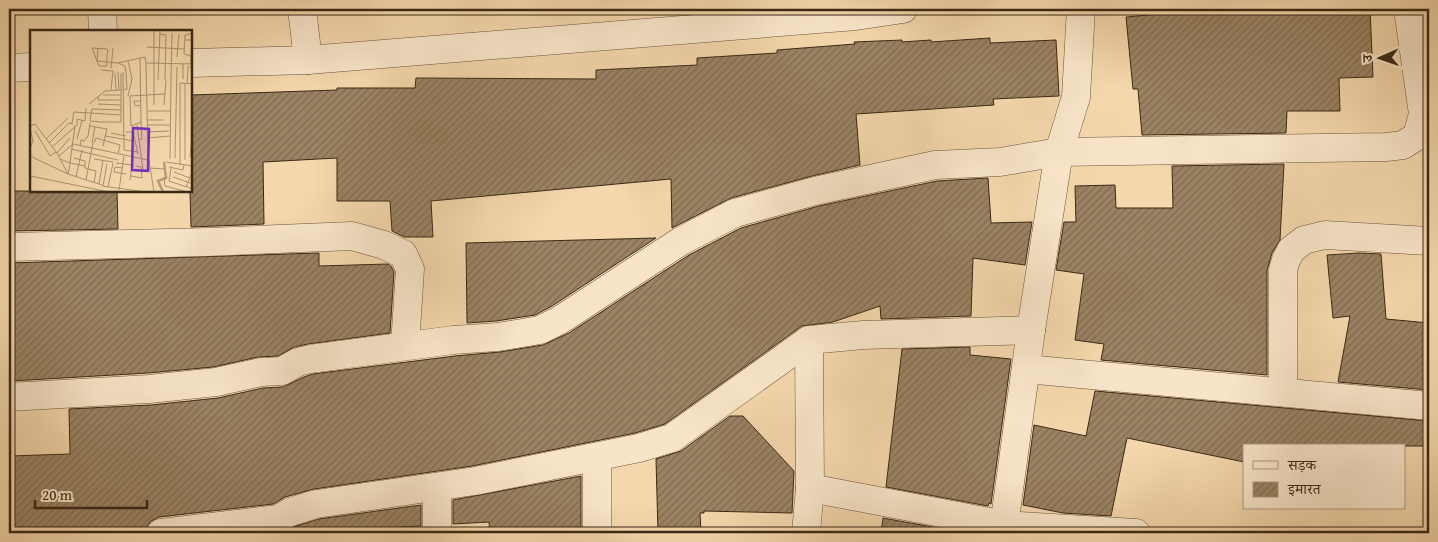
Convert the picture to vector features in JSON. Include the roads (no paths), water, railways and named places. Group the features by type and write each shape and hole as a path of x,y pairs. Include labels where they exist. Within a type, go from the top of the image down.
{"street":[{"path":"102,9 103,30"},
{"path":"302,9 308,60"},
{"path":"192,63 308,60 846,16 902,9"},
{"path":"1004,529 1031,330 1059,152 1076,97 1081,9"},
{"path":"9,397 149,389 216,382 261,372 282,371 298,362 310,359 405,345 498,337 540,330 560,320 681,242 735,212 815,191 935,165 1000,162 1059,152 1404,145 1417,136 1424,114 1408,9"},
{"path":"9,68 30,68"},
{"path":"1282,392 1283,270 1291,250 1304,240 1325,235 1429,241"},
{"path":"9,246 208,242 352,236 403,254 410,269 405,345"},
{"path":"161,533 279,526 290,512 316,504 437,488 639,448 672,438 809,340 863,335 1031,330"},
{"path":"806,533 810,488 809,340"},
{"path":"1026,369 1429,406"},
{"path":"596,533 597,457"},
{"path":"437,488 437,533"},
{"path":"810,488 1004,529 1136,533"}]}
